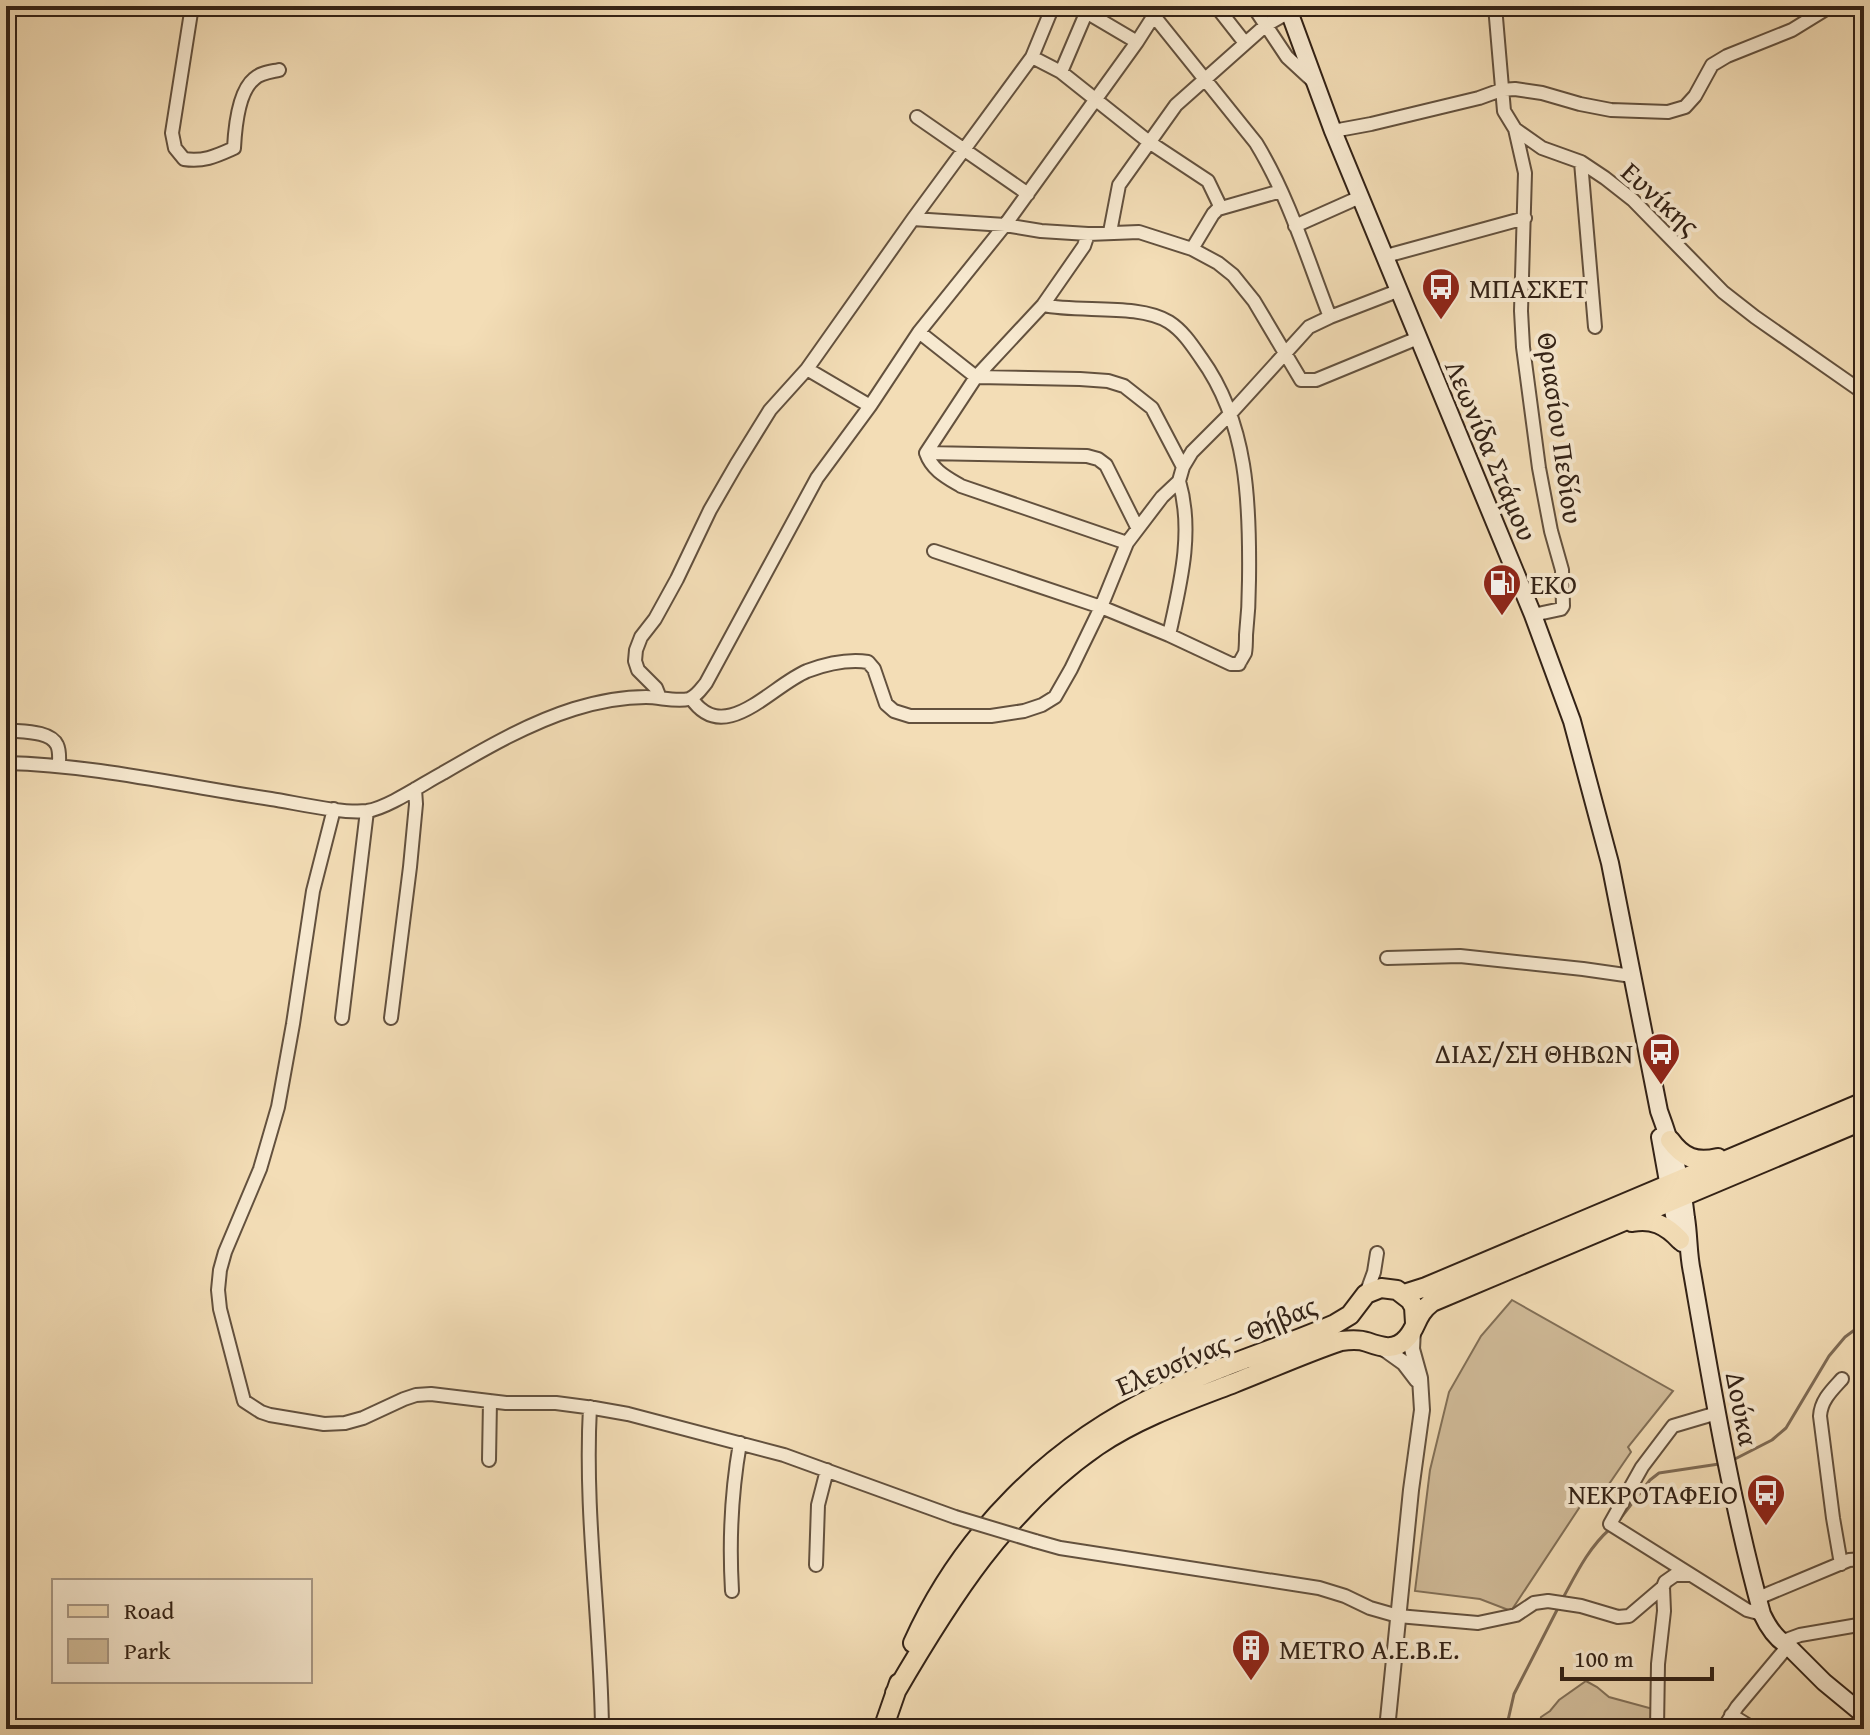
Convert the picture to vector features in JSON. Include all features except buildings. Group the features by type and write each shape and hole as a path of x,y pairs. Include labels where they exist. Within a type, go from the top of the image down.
{"main road":[{"name":"Λεωνίδα Στάμου","path":"1288,9 1333,131 1533,615 1572,721 1610,863 1659,1111 1660,1135 1676,1191"},
{"name":"Ελευσίνας - Θήβας","path":"895,1693 933,1629 987,1550 1037,1495 1083,1456 1128,1427 1193,1398 1333,1344 1352,1340 1375,1345 1397,1345 1409,1336 1425,1308 1432,1302 1609,1228 1744,1153 1864,1102"},
{"name":"Λεωνίδα Στάμου","path":"1659,1111 1670,1140 1676,1191"},
{"name":"Ελευσίνας - Θήβας","path":"883,1729 912,1646 934,1598 947,1578 1010,1500 1090,1434 1142,1403 1185,1383 1335,1324 1381,1288 1400,1292 1440,1281 1864,1120"},
{"path":"1670,1140 1683,1155 1695,1160 1744,1153"},
{"name":"Δούκα","path":"1676,1191 1680,1240 1689,1259"},
{"name":"Δούκα","path":"1676,1191 1688,1228 1689,1259 1734,1500 1760,1606 1772,1631 1784,1644 1864,1715"},
{"path":"1609,1228 1649,1220 1661,1224 1680,1240"},
{"path":"1400,1292 1414,1307 1414,1327"},
{"name":"Ελευσίνας - Θήβας","path":"1362,1301 1355,1317 1356,1326 1361,1335 1375,1345"}],"street":[{"path":"192,6 172,133 175,148 184,159 212,159 234,148 237,116 248,85 263,74 279,70"},
{"path":"660,698 656,688 638,670 636,650 677,579 710,510 770,410 807,369 1032,57 1053,6"},
{"path":"1216,6 1245,43"},
{"path":"1253,6 1287,57 1315,83"},
{"path":"1515,129 1504,111 1495,7 1560,6"},
{"path":"1333,131 1515,89 1611,110 1668,112 1685,107 1695,96 1712,65 1792,30 1831,6"},
{"path":"1061,72 1081,9 1137,42"},
{"path":"1110,232 1119,185 1176,105 1288,9"},
{"path":"6,763 59,765 334,809 367,811 390,802 508,738 575,709 624,699 691,698 706,683 817,478 919,332 1028,194 1157,11 1205,81 1256,143 1281,191 1330,317"},
{"path":"1032,57 1061,72 1149,142 1208,181 1221,208"},
{"path":"917,117 1028,194"},
{"name":"Ευνίκης","path":"1515,129 1542,148 1581,162 1633,200 1723,292 1864,393"},
{"name":"Θριασίου Πεδίου","path":"1515,129 1525,173 1521,311 1523,347 1539,468 1563,584 1561,609 1533,615"},
{"path":"1581,162 1595,327"},
{"path":"1192,249 1213,214 1221,208 1281,191"},
{"path":"1295,226 1360,197"},
{"path":"1386,256 1525,218"},
{"path":"913,219 1088,234 1139,232 1192,249 1233,275 1254,301 1298,377 1307,381 1418,338"},
{"path":"926,453 976,377 1043,305 1084,246 1088,234"},
{"path":"691,698 698,709 721,718 737,714 806,672 857,660 868,662 874,669 886,704 894,711 910,716 991,716 1042,705 1055,697 1071,669 1127,543 1162,497 1179,481 1192,452 1309,327 1400,290"},
{"path":"934,551 1101,607 1231,664 1239,664 1245,654 1250,524 1242,450 1231,413 1209,369 1187,339 1169,322 1158,317 1144,313 1043,305"},
{"path":"919,332 976,377 1080,379 1108,381 1124,386 1152,408 1183,467"},
{"path":"807,369 870,406"},
{"path":"926,453 1087,456 1098,459 1106,465 1137,527"},
{"path":"926,453 929,462 940,474 961,486 1127,543"},
{"path":"1169,635 1181,580 1186,536 1185,500 1179,481"},
{"path":"6,730 38,734 53,740 57,745 59,765"},
{"path":"391,1018 410,867 415,789"},
{"path":"334,809 313,891 278,1107 260,1169 220,1270 220,1309 241,1392 244,1401 261,1412 324,1424 345,1423 404,1399 431,1394 590,1407 740,1443 827,1470 906,1501 1060,1548 1319,1588 1398,1616 1478,1623 1516,1615 1534,1603 1548,1601 1624,1617 1636,1612 1675,1575 1693,1575"},
{"path":"342,1018 367,811"},
{"path":"1387,958 1460,956 1632,976"},
{"path":"1362,1301 1371,1282 1377,1253 1383,1272 1400,1292"},
{"path":"1387,1729 1421,1420 1422,1390 1412,1349 1414,1327"},
{"path":"1375,1345 1404,1363 1422,1390"},
{"path":"1841,1564 1820,1416 1824,1401 1842,1379"},
{"path":"489,1460 490,1401"},
{"path":"590,1407 591,1546 602,1729"},
{"path":"1717,1413 1673,1426 1642,1467 1610,1524 1747,1610 1841,1564 1864,1559"},
{"path":"732,1591 732,1492 740,1443"},
{"path":"816,1565 818,1505 827,1470"},
{"path":"1657,1729 1663,1587"},
{"path":"1723,1729 1784,1644 1800,1635 1864,1624"},
{"path":"1731,1715 1754,1729"}],"green space":[{"path":"1512,1300 1673,1391 1628,1447 1631,1452 1607,1487 1602,1485 1595,1494 1589,1493 1511,1611 1480,1599 1415,1591 1430,1470 1449,1392 1481,1336"},
{"path":"1586,1681 1609,1697 1653,1709 1652,1729 1535,1729 1541,1717 1559,1700"}],"waterway":[{"path":"1733,1460 1772,1440 1786,1428 1829,1356 1845,1337 1864,1323"},
{"path":"1616,1524 1659,1473 1719,1464"},
{"path":"1563,1598 1589,1552 1610,1529"},
{"path":"1506,1729 1514,1694 1558,1608"}],"place":[{"name":"ΜΠΑΣΚΕΤ","path":"1441,321"},
{"name":"EKO","path":"1502,617"},
{"name":"ΔΙΑΣ/ΣΗ ΘΗΒΩΝ","path":"1661,1086"},
{"name":"ΝΕΚΡΟΤΑΦΕΙΟ","path":"1766,1527"},
{"name":"METRO Α.Ε.Β.Ε.","path":"1251,1682"}]}
